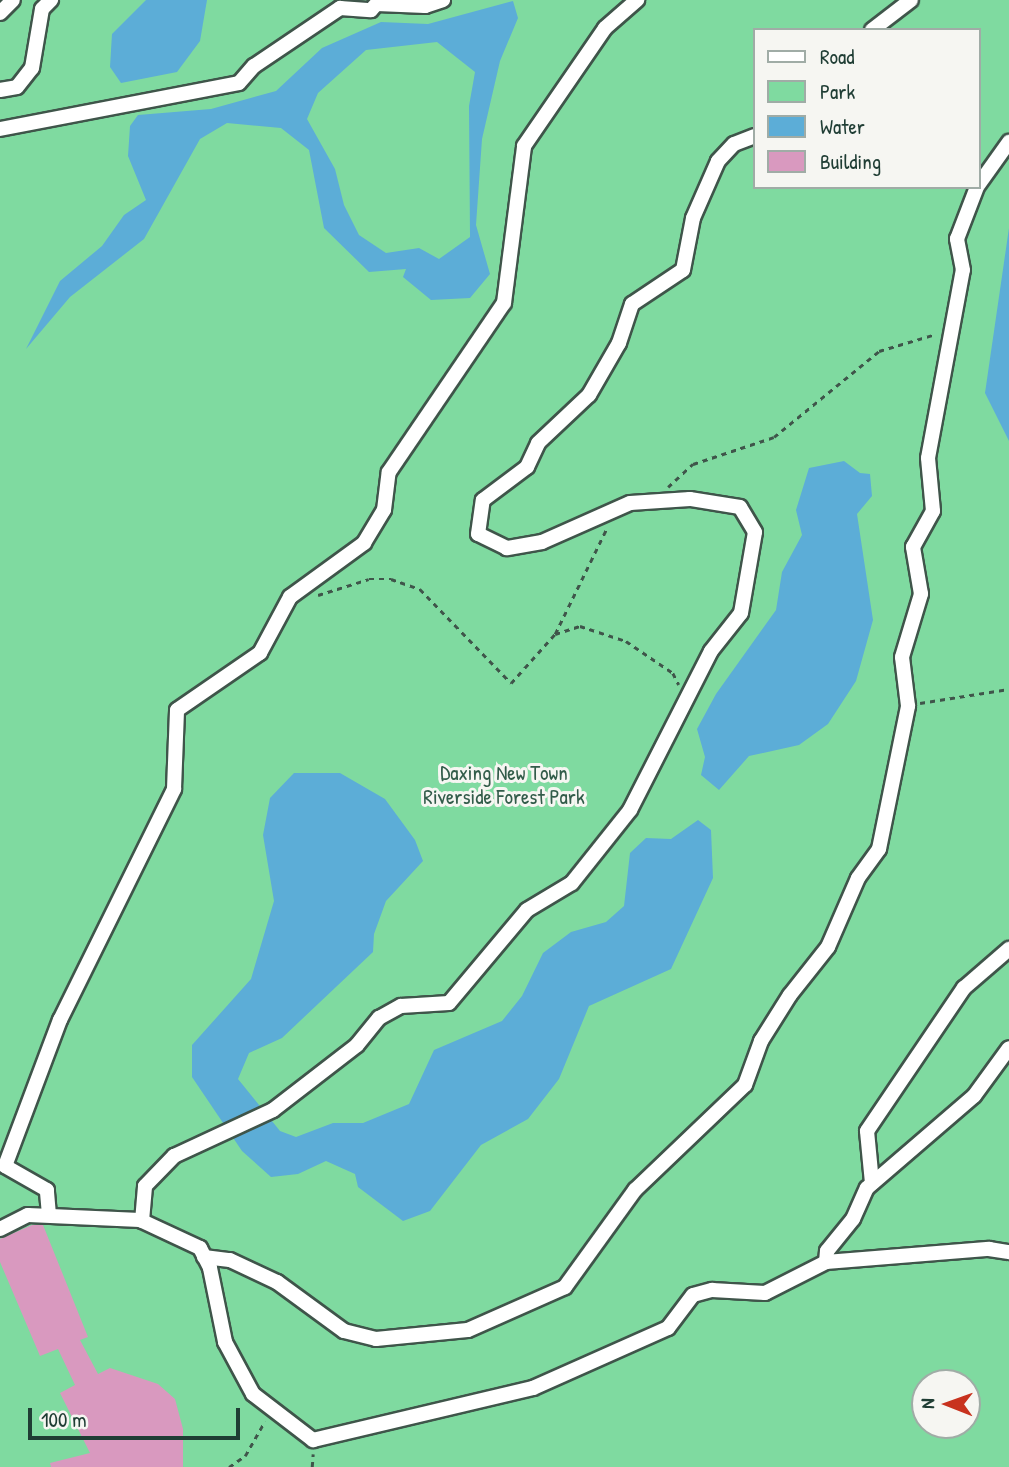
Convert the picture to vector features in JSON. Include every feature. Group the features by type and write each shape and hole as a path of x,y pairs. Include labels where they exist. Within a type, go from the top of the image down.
{"street":[{"path":"0,13 13,0"},
{"path":"0,90 17,87 32,68 42,9 51,0"},
{"path":"0,129 239,83 254,66 339,4 371,10 378,2 425,6 443,0"},
{"path":"49,1215 47,1190 5,1166 60,1020 174,789 177,710 260,653 290,597 364,543 384,510 389,472 505,303 524,146 605,27 637,0"},
{"path":"875,28 911,0"},
{"path":"142,1221 145,1186 174,1156 273,1110 357,1045 379,1018 401,1006 449,1003 527,910 572,883 630,810 682,713 711,650 740,613 755,532 740,506 690,499 630,503 615,512 542,542 507,548 478,534 483,500 527,467 537,443 589,396 602,377 632,304 683,270 693,218 718,161 734,144 754,136"},
{"path":"981,182 1009,142"},
{"path":"204,1257 230,1260 277,1282 344,1331 376,1339 468,1330 565,1287 635,1190 745,1086 761,1041 790,995 828,947 858,878 879,849 907,707 902,657 921,594 913,547 933,511 928,458 963,270 957,239 977,189"},
{"path":"872,1183 867,1131 964,988 1009,949"},
{"path":"826,1262 827,1251 853,1219 872,1183 974,1096 1009,1048"},
{"path":"0,1229 28,1215 142,1221 200,1248 225,1342 253,1394 313,1440 533,1388 668,1328 693,1295 712,1290 765,1293 826,1262 989,1250 1009,1252"}],"path":[{"path":"655,502 693,464 774,437 879,351 952,327"},
{"path":"314,595 369,579 391,579 420,589 512,683 555,634 615,512"},
{"path":"555,634 580,626 626,640 673,673 683,695 682,713"},
{"path":"907,707 1009,689"},
{"path":"229,1467 245,1456 272,1409"},
{"path":"309,1467 313,1462"}],"green space":[{"name":"Daxing New Town Riverside Forest Park","path":"0,0 1009,0 1009,1467 0,1467"}],"water":[{"path":"146,0 207,0 200,41 177,72 121,83 110,67 112,34"},
{"path":"513,1 518,18 500,61 482,139 476,225 490,274 470,298 431,300 403,277 406,269 369,272 324,228 309,150 281,128 227,123 200,139 144,239 70,297 26,349 60,281 102,246 124,215 146,200 128,156 130,126 138,115 211,109 276,91 322,48 381,22 428,24","holes":["437,42 475,72 469,106 470,237 439,259 419,248 386,253 359,235 344,205 335,169 307,119 318,93 366,50"]},
{"path":"1009,228 1009,441 985,393"},
{"path":"844,461 860,473 870,474 872,496 857,514 873,620 856,681 828,724 799,745 749,756 719,790 701,775 705,757 697,729 716,694 776,610 782,572 802,535 796,510 809,468"},
{"path":"294,773 340,773 385,799 415,840 423,861 386,901 374,934 373,952 282,1038 249,1053 238,1079 280,1131 296,1137 333,1123 363,1123 409,1104 434,1050 502,1021 522,996 543,953 571,932 606,922 624,906 630,853 646,838 671,839 698,820 711,830 713,878 671,969 589,1006 559,1079 528,1119 481,1145 430,1211 403,1221 358,1187 355,1174 326,1161 298,1174 271,1177 242,1151 192,1077 192,1045 251,979 274,901 263,835 270,798"}],"building":[{"path":"32,1225 43,1225 88,1337 80,1340 98,1374 110,1368 158,1384 175,1399 183,1429 183,1467 51,1467 50,1463 90,1453 60,1393 75,1385 58,1349 40,1356 0,1262 0,1239"}]}
